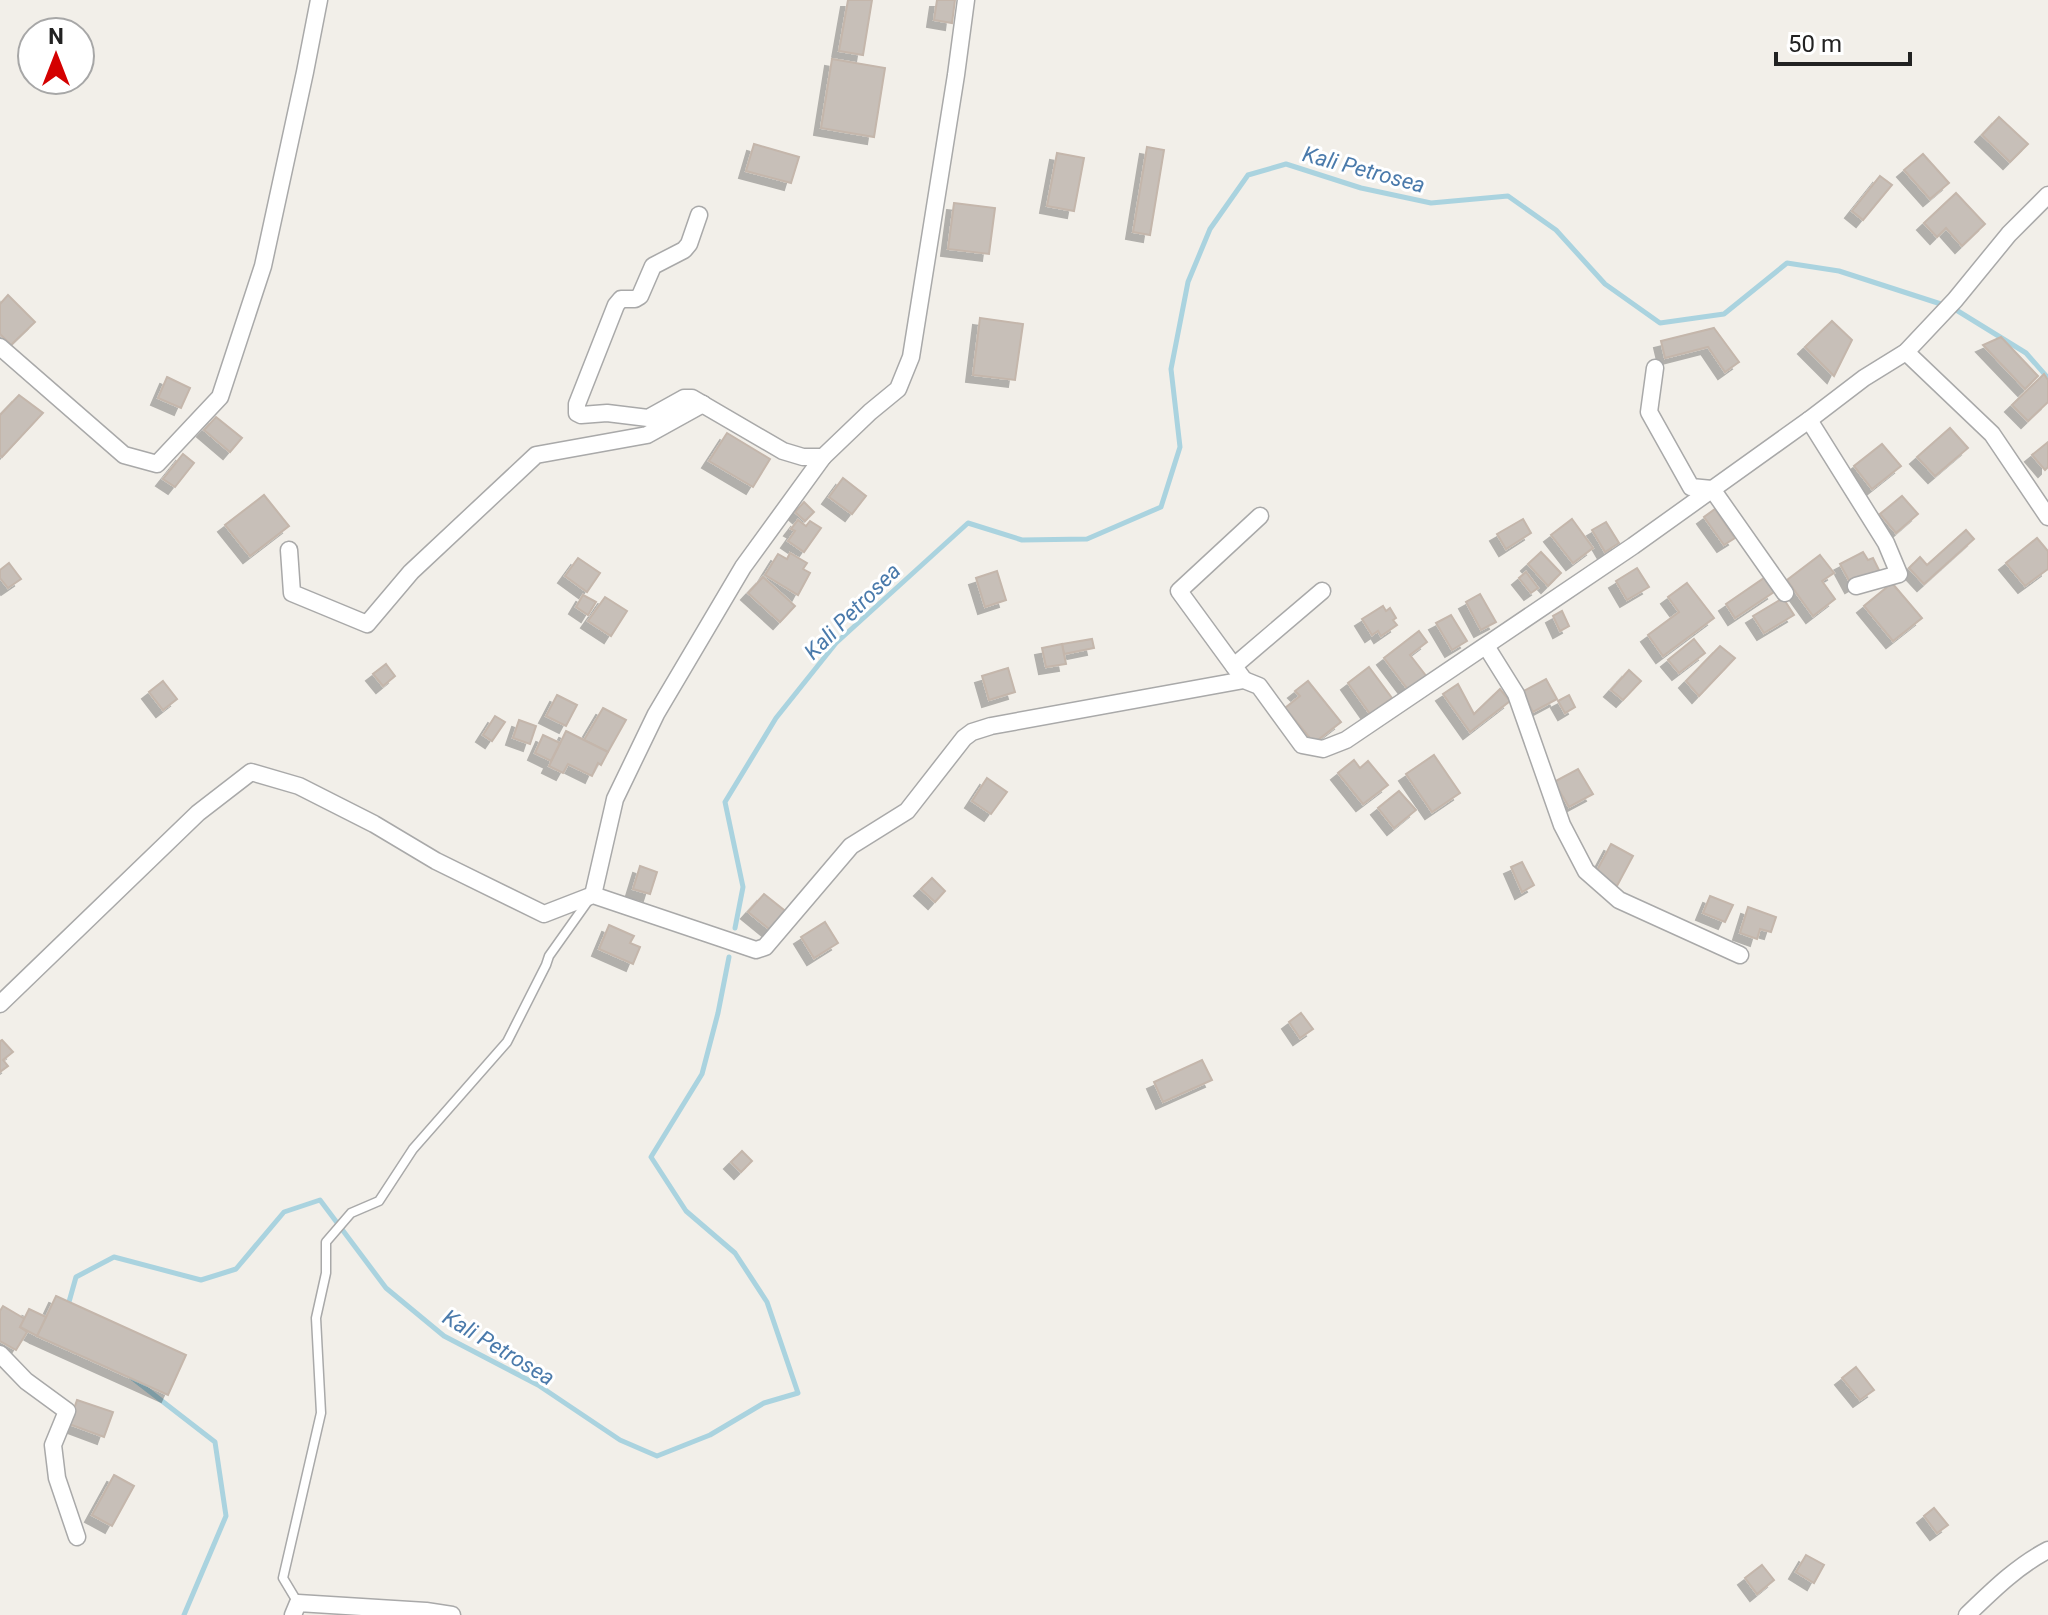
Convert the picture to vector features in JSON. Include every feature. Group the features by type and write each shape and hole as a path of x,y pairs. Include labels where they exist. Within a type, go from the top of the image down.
{"street":[{"path":"0,347 124,455 157,464 220,397 263,266 319,0"},
{"path":"593,895 615,799 656,714 743,567 823,457 898,389 911,357 966,0"},
{"path":"1260,516 1179,591 1239,673 1259,686 1302,745 1323,749 1346,740 1633,546 1864,378 1906,352 1955,300 2009,234 2048,195"},
{"path":"699,215 684,250 653,266 640,296 623,298 616,305 577,404 577,413 648,418 684,398 692,398 783,451 803,457 823,457"},
{"path":"1906,352 1992,434 2048,517"},
{"path":"1655,368 1649,412 1691,487 1712,489 1785,593"},
{"path":"289,550 292,593 367,624 411,572 536,455 647,435 703,404"},
{"path":"1809,420 1886,543 1899,574 1856,586"},
{"path":"0,1004 198,813 251,772 299,786 374,824 436,861 544,914 593,895 751,950 761,950 851,846 907,811 972,732 1239,673 1322,591"},
{"path":"1486,646 1516,694 1562,825 1586,871 1619,900 1740,955"},
{"path":"0,1354 26,1381 67,1411 53,1445 57,1478 77,1537"},
{"path":"1967,1615 1995,1588 2048,1550"},
{"path":"296,1609 426,1611 452,1615"}],"lane":[{"path":"296,1609 283,1578 321,1413 316,1318 326,1273 326,1242 351,1213 379,1201 413,1149 507,1042 549,956 593,895"}],"building":[{"path":"848,0 872,0 863,55 839,51"},
{"path":"937,0 955,0 952,23 934,20"},
{"path":"832,59 885,68 874,137 821,128"},
{"path":"1999,117 2028,144 2010,162 1982,135"},
{"path":"754,144 799,157 791,183 746,171"},
{"path":"1147,147 1164,150 1150,235 1133,232"},
{"path":"1057,153 1084,158 1074,211 1047,206"},
{"path":"1923,154 1949,183 1930,199 1904,170"},
{"path":"1880,176 1892,185 1863,220 1852,211"},
{"path":"1956,193 1985,224 1962,246 1946,228 1937,237 1924,223"},
{"path":"954,203 995,208 989,254 948,249"},
{"path":"8,295 35,322 11,345 0,334 0,304"},
{"path":"980,318 1023,324 1015,380 973,375"},
{"path":"1832,321 1852,340 1834,376 1805,347"},
{"path":"1714,328 1739,362 1725,372 1708,347 1665,358 1661,341"},
{"path":"2001,337 2038,376 2025,389 1983,345"},
{"path":"2044,374 2048,380 2048,402 2028,421 2012,405"},
{"path":"167,377 190,388 181,408 158,398"},
{"path":"19,395 43,413 2,457 0,415"},
{"path":"216,417 242,438 230,452 204,430"},
{"path":"1950,428 1968,448 1935,476 1917,457"},
{"path":"727,433 770,459 753,487 709,461"},
{"path":"2048,442 2048,467 2045,470 2032,455"},
{"path":"1882,444 1901,466 1872,489 1854,466"},
{"path":"183,454 194,463 175,487 163,479"},
{"path":"843,478 866,496 852,514 829,497"},
{"path":"264,495 289,526 250,556 225,525"},
{"path":"1902,496 1918,514 1896,533 1880,514"},
{"path":"804,502 814,512 805,521 795,512"},
{"path":"1715,509 1735,538 1724,545 1704,517"},
{"path":"1523,519 1531,533 1506,549 1497,534"},
{"path":"1572,519 1593,548 1573,563 1551,535"},
{"path":"798,520 806,526 810,521 821,528 804,552 788,541 795,531 791,529"},
{"path":"1606,522 1619,543 1605,552 1592,530"},
{"path":"1966,530 1974,539 1924,584 1909,568 1920,557 1927,565"},
{"path":"2037,538 2048,551 2048,569 2025,586 2006,563"},
{"path":"1541,552 1561,573 1548,586 1528,564"},
{"path":"1863,552 1868,560 1873,558 1879,570 1852,586 1840,564"},
{"path":"790,553 807,563 803,569 810,573 798,595 765,575 778,554 787,559"},
{"path":"1820,555 1834,573 1822,581 1835,599 1813,616 1787,580"},
{"path":"578,558 600,573 587,592 565,576"},
{"path":"9,563 21,579 8,588 0,578 0,570"},
{"path":"1637,568 1649,587 1627,600 1616,581"},
{"path":"997,571 1006,600 985,607 976,578"},
{"path":"1526,572 1538,588 1531,593 1519,578"},
{"path":"763,577 795,606 780,622 748,593"},
{"path":"1764,578 1774,592 1735,618 1726,604"},
{"path":"1687,583 1714,618 1663,656 1648,635 1679,612 1668,597"},
{"path":"1892,583 1922,618 1893,641 1864,606"},
{"path":"1480,594 1496,622 1481,630 1466,602"},
{"path":"583,595 596,602 588,615 576,607"},
{"path":"605,597 627,611 611,636 588,621"},
{"path":"1783,598 1794,615 1764,633 1753,616"},
{"path":"1383,606 1386,611 1390,608 1397,625 1381,636 1378,631 1372,635 1362,619"},
{"path":"1562,611 1569,626 1560,631 1553,616"},
{"path":"1451,615 1467,641 1452,650 1436,623"},
{"path":"1419,631 1427,642 1410,655 1427,677 1409,691 1384,658"},
{"path":"1092,639 1094,648 1064,654 1062,644"},
{"path":"1694,639 1705,653 1679,673 1668,660"},
{"path":"1062,644 1066,664 1046,667 1042,648"},
{"path":"1720,646 1735,658 1699,696 1686,681"},
{"path":"386,664 395,676 383,686 373,674"},
{"path":"1369,667 1392,698 1370,714 1348,683"},
{"path":"1008,668 1015,692 989,700 982,676"},
{"path":"1629,670 1641,681 1623,700 1611,690"},
{"path":"1546,679 1557,699 1533,712 1522,692"},
{"path":"163,681 177,699 163,710 149,692"},
{"path":"1308,681 1341,722 1314,743 1285,708 1300,696 1295,691"},
{"path":"1458,684 1474,714 1500,689 1510,701 1470,732 1443,694"},
{"path":"557,695 577,705 566,726 546,716"},
{"path":"1569,695 1575,707 1565,713 1558,701"},
{"path":"603,708 626,720 608,752 584,740"},
{"path":"495,716 505,722 492,741 483,735"},
{"path":"519,720 536,726 530,744 513,738"},
{"path":"566,731 608,752 592,776 568,764 563,773 549,766"},
{"path":"543,735 560,743 551,761 535,753"},
{"path":"1434,755 1460,793 1432,812 1406,774"},
{"path":"1354,760 1360,768 1368,761 1388,785 1363,804 1338,773"},
{"path":"1578,769 1593,794 1569,807 1554,782"},
{"path":"987,778 1007,792 991,814 972,801"},
{"path":"1399,791 1416,810 1394,828 1378,808"},
{"path":"1611,844 1633,856 1617,886 1595,874"},
{"path":"1522,862 1534,885 1522,892 1511,867"},
{"path":"640,866 657,872 650,894 633,889"},
{"path":"932,878 945,891 935,902 921,889"},
{"path":"764,894 789,914 774,933 748,912"},
{"path":"1710,896 1733,905 1725,922 1703,913"},
{"path":"1748,907 1776,917 1771,932 1760,929 1757,939 1740,933"},
{"path":"825,922 838,943 814,958 801,937"},
{"path":"609,925 634,936 630,943 640,947 633,964 599,949"},
{"path":"1301,1013 1313,1029 1300,1038 1289,1022"},
{"path":"0,1041 13,1052 3,1060 8,1066 0,1072"},
{"path":"1202,1060 1212,1080 1163,1102 1154,1082"},
{"path":"742,1151 752,1161 741,1172 731,1162"},
{"path":"56,1296 186,1355 168,1395 37,1336"},
{"path":"3,1306 25,1319 20,1327 27,1332 16,1350 0,1341 0,1311"},
{"path":"29,1309 46,1317 37,1336 20,1327"},
{"path":"1856,1367 1874,1390 1860,1400 1842,1378"},
{"path":"77,1400 113,1412 104,1437 69,1424"},
{"path":"114,1475 134,1486 112,1526 92,1515"},
{"path":"1934,1508 1948,1525 1937,1533 1924,1516"},
{"path":"1806,1555 1824,1565 1814,1583 1796,1572"},
{"path":"1762,1565 1774,1580 1757,1594 1745,1578"}],"waterway":[{"name":"Kali Petrosea","path":"735,928 743,887 725,802 776,718 836,643 968,523 1022,540 1087,539 1161,507 1180,447 1171,369 1188,282 1210,229 1248,175 1286,164 1361,188 1431,203 1508,196 1556,230 1605,284 1660,323 1724,314 1787,263 1839,271 1944,305"},
{"name":"Kali Petrosea","path":"1953,308 2026,353 2048,378"},
{"name":"Kali Petrosea","path":"67,1309 76,1277 114,1257 201,1280 236,1269 284,1212 320,1200 386,1288 444,1336 538,1385 620,1440 657,1456 710,1435 764,1403 798,1393 767,1302 735,1253 686,1211 651,1157 702,1074 729,957"},
{"name":"Kali Petrosea","path":"131,1377 215,1442 226,1516 184,1615"}]}
